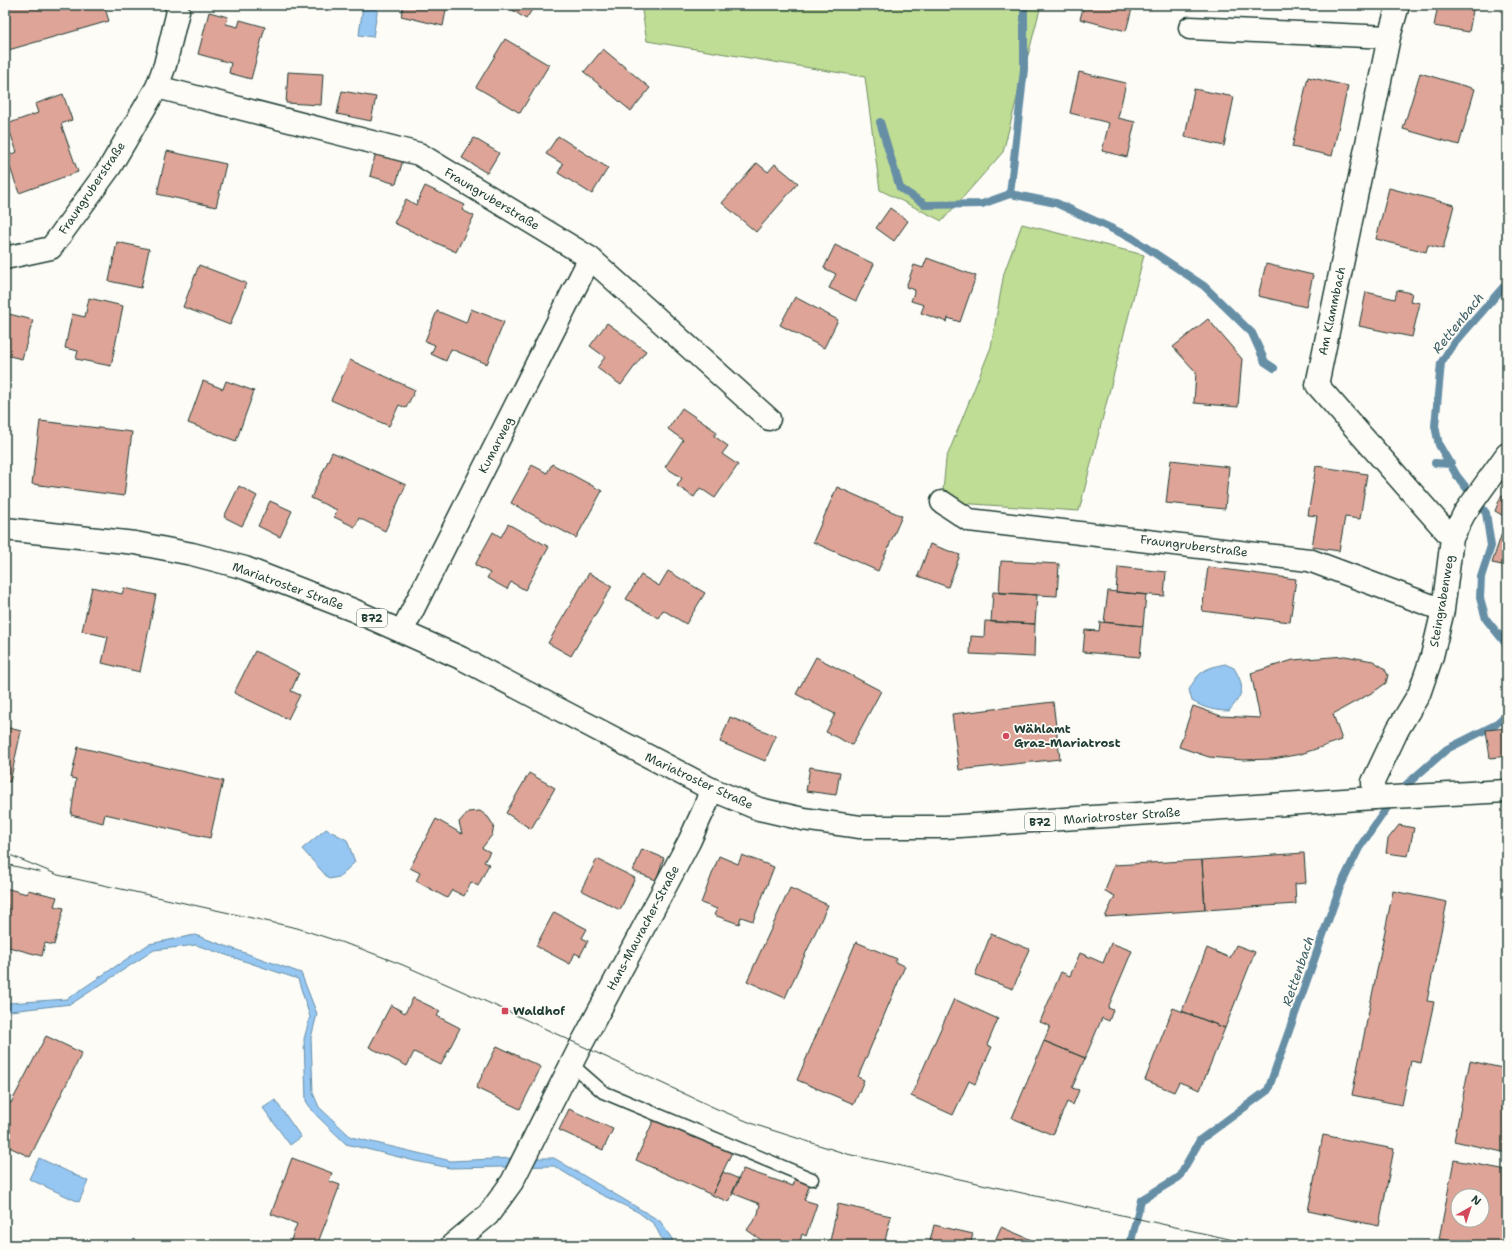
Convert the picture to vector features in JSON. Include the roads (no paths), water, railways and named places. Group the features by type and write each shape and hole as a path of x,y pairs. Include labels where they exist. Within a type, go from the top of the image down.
{"street":[{"name":"Fraungruberstraße","path":"5,258 51,248 110,167 157,87 165,65 178,11 176,5"},
{"name":"Am Klammbach","path":"1398,5 1389,37 1317,385 1452,538"},
{"path":"1190,28 1389,37"},
{"name":"Fraungruberstraße","path":"157,87 419,154 590,258 769,419"},
{"name":"Kumarweg","path":"402,632 590,258"},
{"name":"Steingrabenweg","path":"1383,798 1373,782 1398,729 1419,694 1432,656 1443,610 1452,538 1464,514 1507,454"},
{"name":"Fraungruberstraße","path":"942,502 969,520 1310,560 1443,610"},
{"name":"Mariatroster Straße","path":"5,529 135,543 192,554 245,568 296,587 461,658 711,789 759,809 803,819 860,827 905,828 1031,823 1383,798 1425,797 1507,791"},
{"name":"Hans-Mauracher-Straße","path":"452,1245 488,1215 512,1182 532,1145 571,1064 689,842 702,816 711,789"}],"lane":[{"path":"571,1064 603,1092 812,1179"}],"water":[{"path":"363,5 378,7 373,37 359,35"},
{"path":"1225,664 1234,668 1241,686 1240,695 1229,711 1210,709 1192,701 1189,690 1199,675 1207,669"},
{"path":"326,829 347,840 355,862 339,877 329,879 302,849"},
{"path":"195,935 301,973 317,1014 311,1038 313,1093 319,1107 351,1137 451,1161 554,1158 660,1221 676,1245 665,1245 654,1224 638,1212 598,1193 554,1166 450,1168 346,1144 314,1113 306,1101 304,1039 310,1017 298,979 196,945 154,950 71,1004 10,1011 5,1009 5,1001 9,1003 67,999 149,944"},
{"path":"275,1100 301,1137 290,1145 263,1108"},
{"path":"39,1158 88,1181 79,1202 29,1179"}],"waterway":[{"path":"1024,5 1024,69 1010,194 1056,203 1132,238 1204,286 1252,333 1265,362 1274,368"},
{"path":"880,122 900,188 926,205 982,204 1010,194"},
{"name":"Rettenbach","path":"1507,283 1451,347 1441,363 1435,426 1439,445 1457,476 1486,513 1491,546 1481,577 1480,598 1486,619 1507,645"},
{"path":"1435,463 1451,464"},
{"name":"Rettenbach","path":"1130,1245 1141,1200 1179,1177 1200,1140 1268,1090 1340,887 1359,848 1398,792 1447,749 1495,725 1507,714"}],"tram line":[{"path":"5,853 58,875 297,928 359,948 403,965 505,1010 715,1108 756,1125 847,1154 1256,1245"},
{"path":"5,864 40,872"}],"place":[{"name":"Wählamt Graz-Mariatrost","path":"1006,736"},
{"name":"Waldhof","path":"505,1011"}]}
